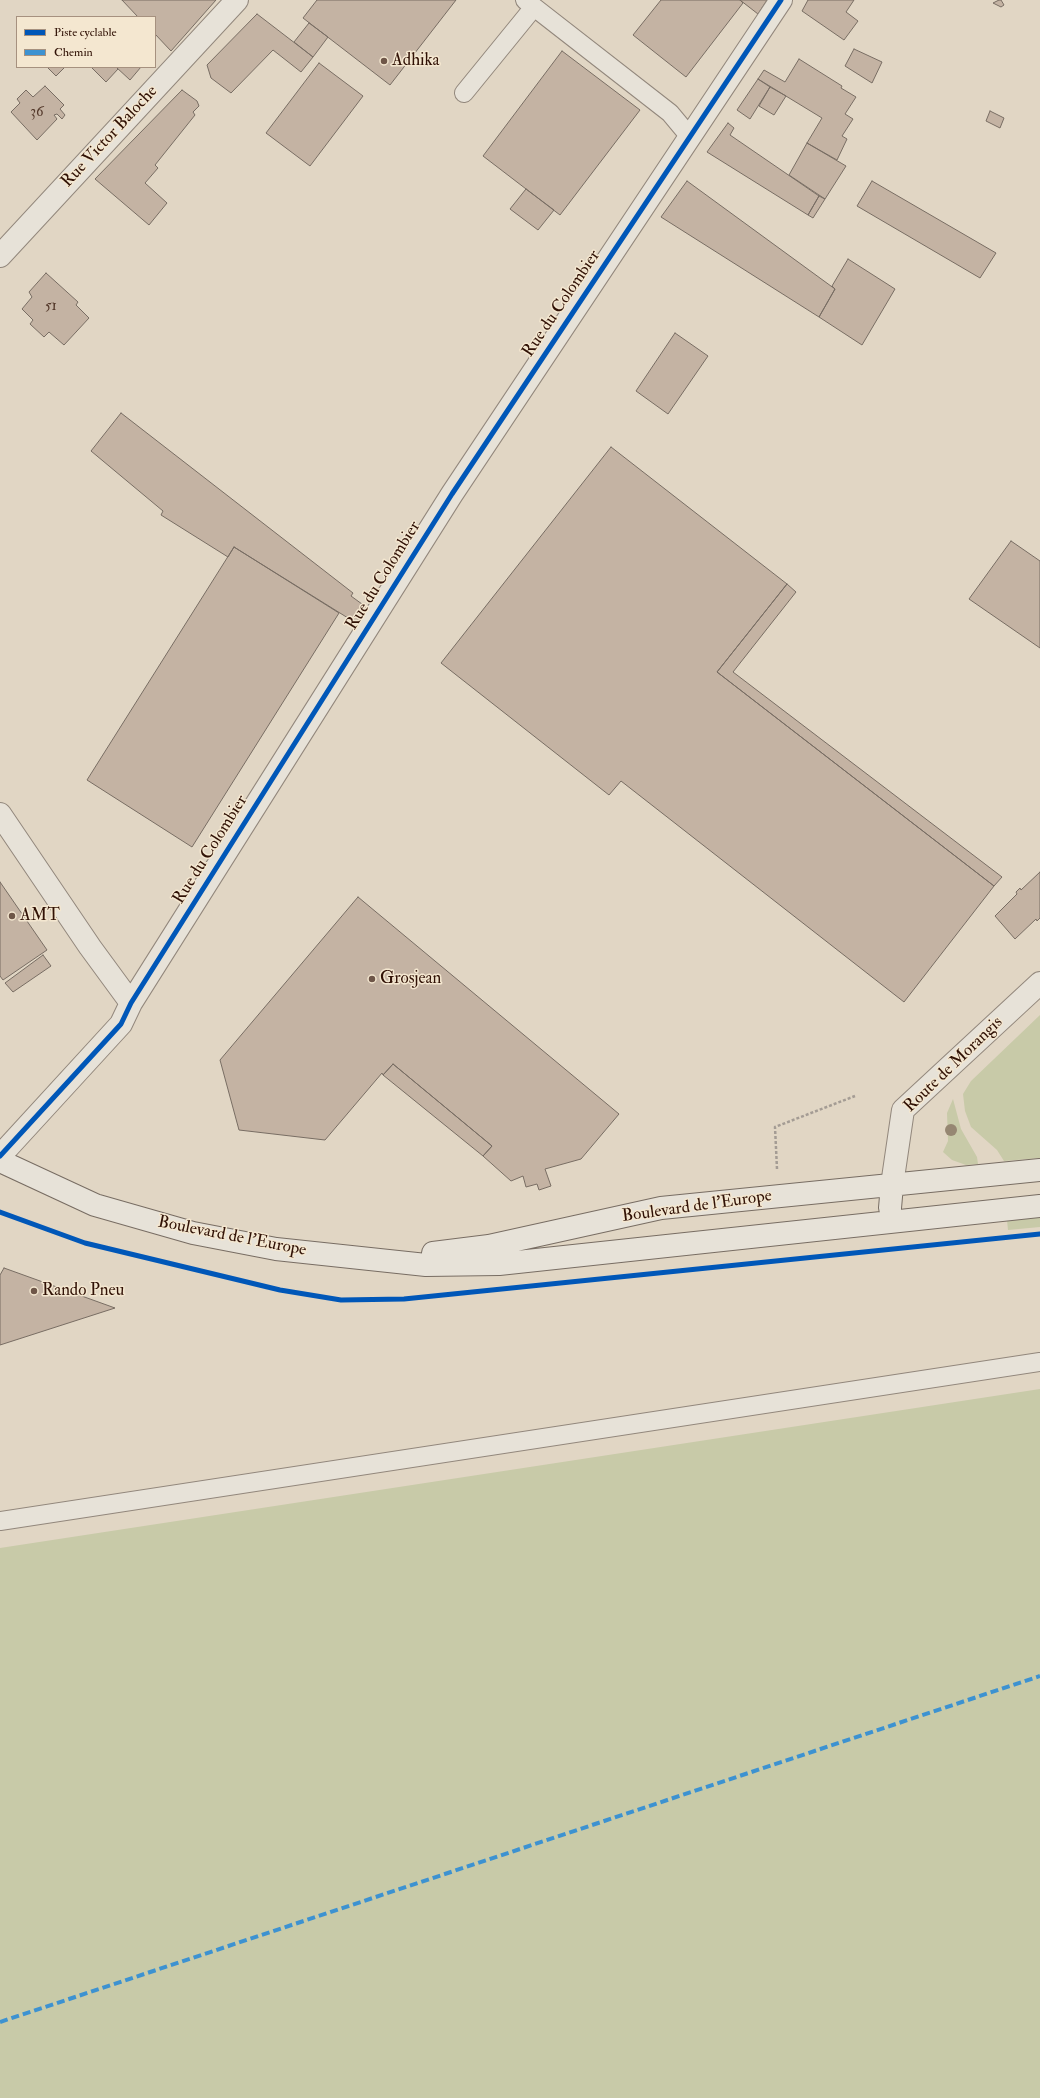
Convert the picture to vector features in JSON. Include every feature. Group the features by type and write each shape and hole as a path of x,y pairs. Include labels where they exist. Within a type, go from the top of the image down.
{"street":[{"name":"Rue Victor Baloche","path":"0,256 237,0"},
{"name":"Rue du Colombier","path":"0,1156 121,1024 131,1003 452,494 781,0"},
{"path":"0,814 90,947 131,1003"},
{"name":"Route de Morangis","path":"890,1208 903,1110 1040,983"},
{"name":"Boulevard de l'Europe","path":"0,1161 95,1205 193,1233 276,1249 426,1265 499,1264 1040,1206"},
{"name":"Boulevard de l'Europe","path":"356,1258 489,1246 661,1208 777,1195 1040,1170"},
{"path":"534,1260 777,1222 890,1208 953,1215"}],"lane":[{"path":"464,93 530,3 670,113 690,137"},
{"path":"0,1521 1040,1362"}],"path":[{"path":"777,1195 775,1127 855,1096"}],"green space":[{"path":"1040,1015 1040,1158 1004,1161 997,1150 971,1127 965,1111 963,1094 971,1081"},
{"path":"953,1099 961,1129 977,1157 978,1164 966,1165 952,1160 943,1152 948,1141 947,1113"},
{"path":"1040,1216 1040,1227 1008,1230 1007,1220"},
{"path":"1040,1389 1040,2098 0,2098 0,1548"}],"building":[{"path":"122,0 216,0 171,51 156,35 156,16 137,16"},
{"name":"Adhika","path":"317,0 456,0 390,85 303,18"},
{"path":"661,0 740,0 743,3 686,77 633,35"},
{"path":"740,0 767,0 758,14"},
{"path":"808,0 854,0 846,12 858,21 844,40 802,11"},
{"path":"1001,0 1004,5 1001,7 993,3"},
{"path":"257,14 313,57 301,72 273,50 231,93 211,78 207,65"},
{"path":"309,23 328,37 313,57 294,42"},
{"path":"854,49 882,62 872,83 845,66"},
{"path":"562,51 640,110 560,215 483,156"},
{"path":"799,59 842,86 841,88 856,97 845,114 853,119 842,136 847,139 837,160 807,143 822,118 758,79 764,70 785,82"},
{"path":"319,63 363,96 310,166 266,133"},
{"path":"48,68 64,68 56,76"},
{"path":"92,68 118,69 106,82"},
{"path":"117,68 140,68 130,80"},
{"path":"758,79 770,87 750,119 737,110"},
{"path":"45,86 64,105 60,109 65,115 62,119 57,114 54,115 57,119 37,140 11,112 20,103 17,99 26,90 33,97"},
{"path":"770,87 786,96 774,115 759,106"},
{"path":"182,90 197,101 199,106 193,112 195,115 155,165 158,168 145,183 167,203 149,225 95,179"},
{"path":"990,111 1004,118 1000,128 986,121"},
{"path":"728,123 734,128 730,135 819,196 808,215 707,152"},
{"path":"807,143 846,166 825,199 789,175"},
{"path":"687,181 835,289 819,317 661,217"},
{"path":"872,181 996,253 980,278 857,206"},
{"path":"526,189 554,210 538,230 510,209"},
{"path":"819,196 825,199 813,218 808,215"},
{"path":"848,259 895,289 862,345 819,317 835,289 832,286"},
{"path":"46,273 78,302 76,305 89,318 64,345 49,332 44,337 30,324 33,320 22,309 32,297 29,292"},
{"path":"675,333 708,356 668,414 636,391"},
{"path":"121,413 353,593 351,596 366,607 356,623 234,547 228,557 161,515 163,511 91,451"},
{"path":"611,447 787,584 717,672 994,886 904,1002 621,781 609,795 441,663"},
{"path":"1011,541 1040,561 1040,648 969,599"},
{"path":"234,547 339,613 192,847 87,780"},
{"path":"787,584 796,592 733,672 1002,877 994,886 717,672"},
{"path":"1040,872 1040,918 1037,921 1036,919 1015,939 995,916 1017,894 1016,892 1020,888 1021,890"},
{"name":"AMT","path":"0,882 47,950 3,980 0,976"},
{"name":"Grosjean","path":"358,897 619,1114 581,1159 545,1169 551,1186 539,1190 537,1184 526,1187 523,1176 511,1181 483,1156 492,1146 393,1064 383,1075 382,1073 325,1140 239,1130 220,1060"},
{"path":"43,955 51,966 13,992 5,983"},
{"path":"393,1064 492,1146 483,1156 383,1075"},
{"name":"Rando Pneu","path":"4,1268 115,1308 0,1345 0,1275"}],"marked path":[{"path":"0,2022 1040,1676"}],"cycle path":[{"path":"0,1156 121,1024 131,1003 452,494 781,0"},
{"path":"0,1212 85,1243 280,1290 341,1300 404,1299 1040,1234"}],"place":[{"name":"Adhika","path":"384,61"},
{"name":"AMT","path":"12,916"},
{"name":"Grosjean","path":"372,979"},
{"name":"Rando Pneu","path":"34,1291"}]}
